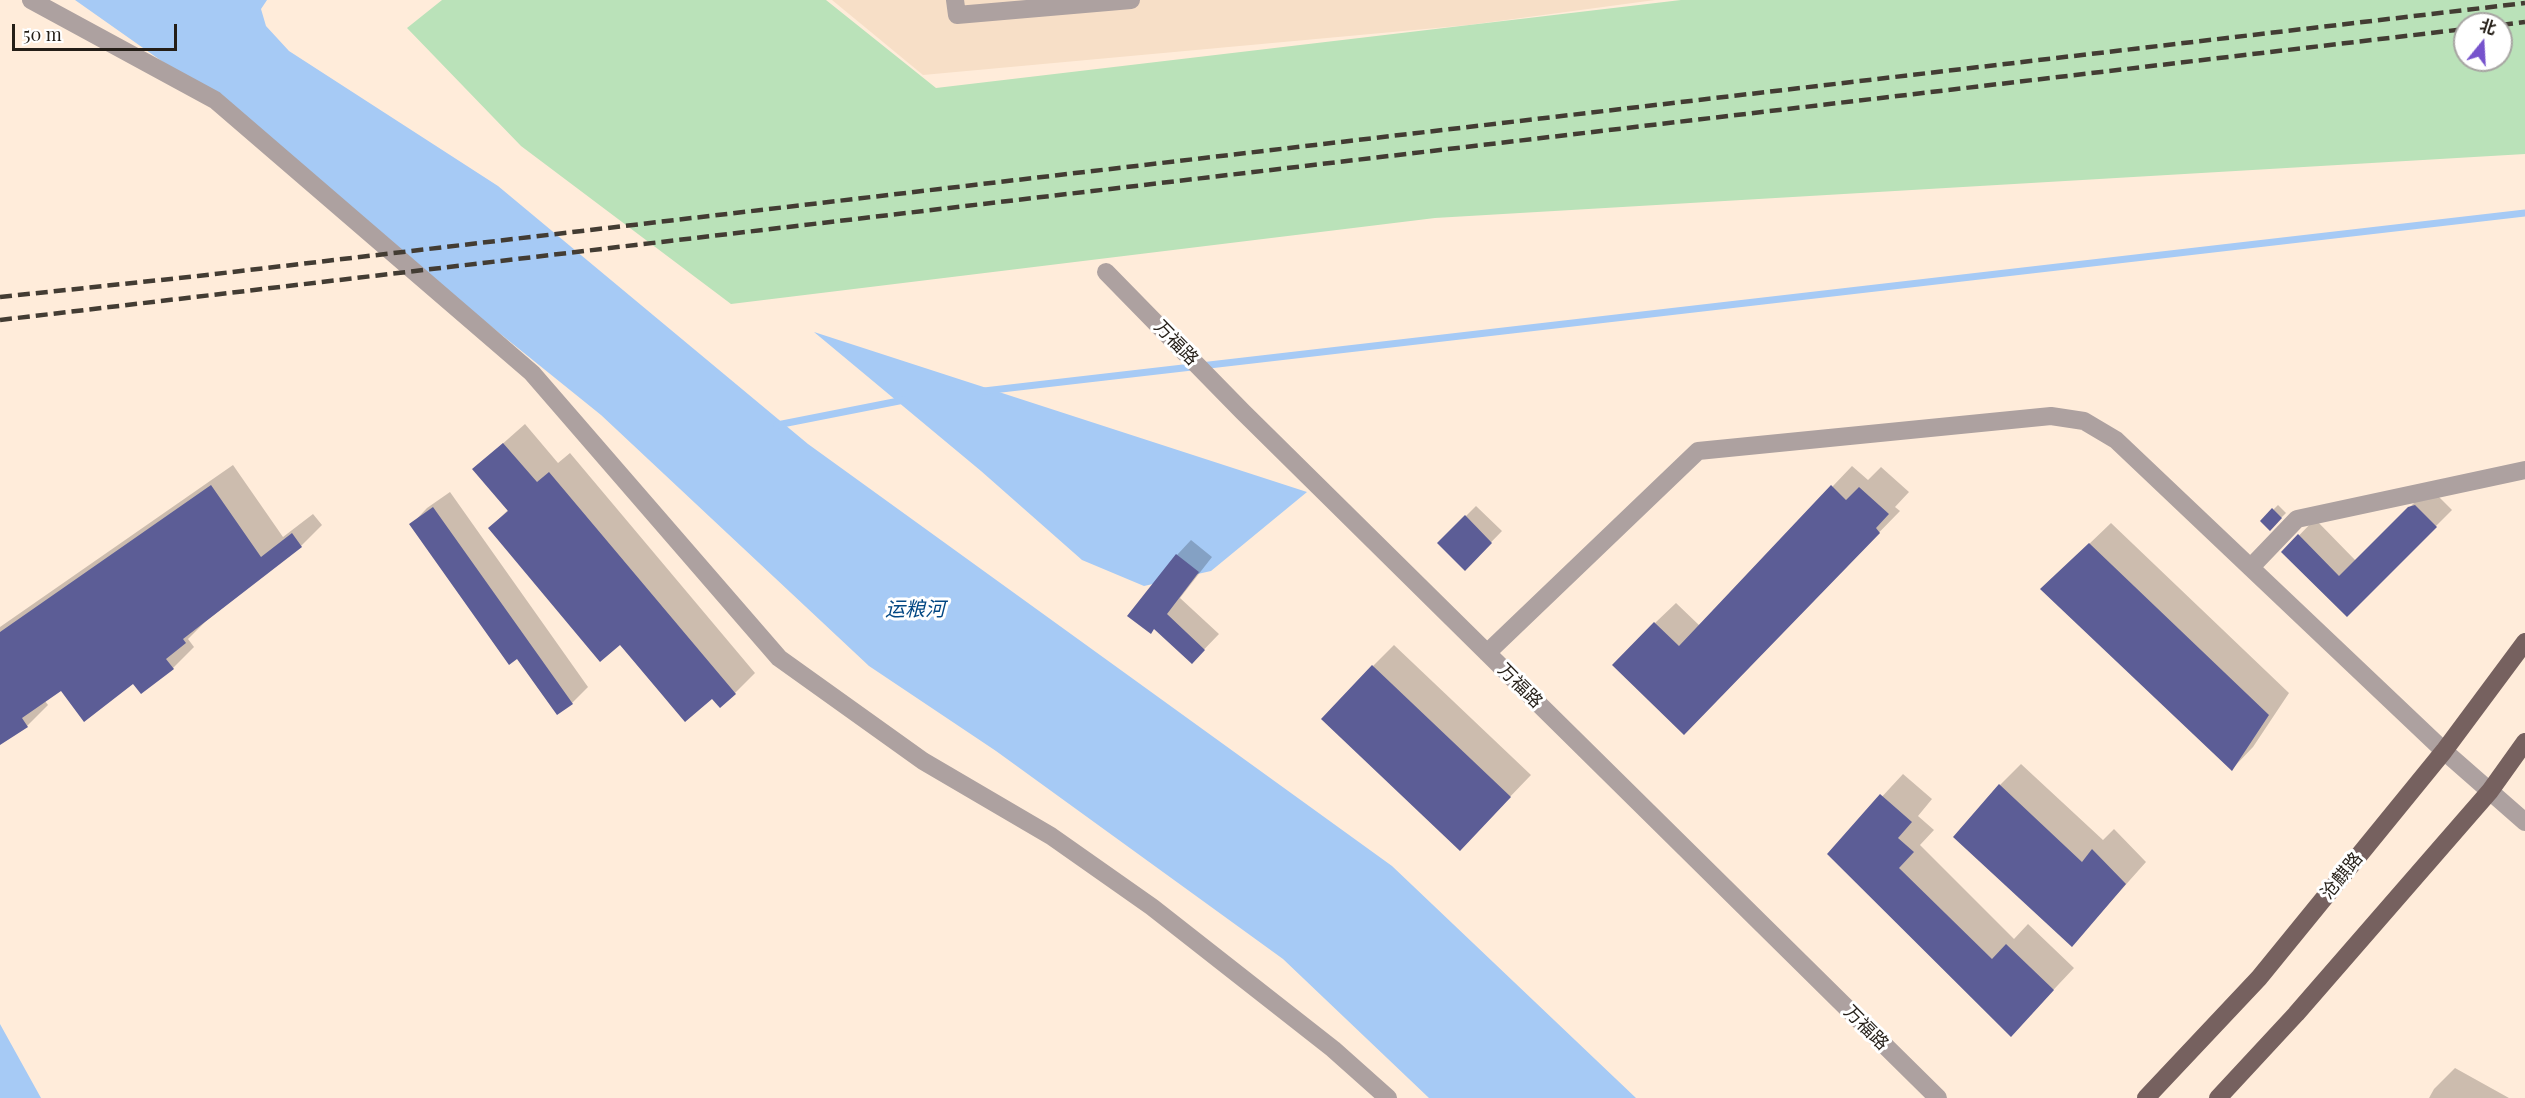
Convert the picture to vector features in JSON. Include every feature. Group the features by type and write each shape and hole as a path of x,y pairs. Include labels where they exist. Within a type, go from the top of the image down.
{"main road":[{"name":"沧麒路","path":"2146,1098 2259,978 2444,751 2525,642"},
{"path":"2218,1098 2296,1014 2490,791 2525,742"}],"street":[{"path":"31,0 215,100 532,373 779,658 923,761 1051,836 1152,907 1333,1049 1388,1098"},
{"path":"955,0 957,15 1131,0"},
{"name":"万福路","path":"1106,272 1233,402 1938,1098"},
{"path":"1487,653 1698,451 2051,416 2084,421 2116,440 2444,751 2525,822"},
{"path":"2251,567 2297,519 2525,470"}],"shaded area":[{"path":"832,0 1655,0 1469,25 923,75"}],"green space":[{"path":"442,0 826,0 936,88 1681,0 2525,0 2525,154 1435,218 731,304 521,146 407,28"}],"water":[{"name":"运粮河","path":"75,0 267,0 261,9 266,26 289,51 498,186 808,444 1392,866 1636,1098 1429,1098 1283,959 996,751 869,666 601,415 163,62"},
{"path":"814,332 1307,492 1211,571 1144,586 1082,560 981,471"},
{"path":"0,1024 41,1098 0,1098"}],"building":[{"path":"503,443 537,482 549,472 736,694 720,708 712,699 685,722 620,645 600,662 488,528 508,511 472,469"},
{"path":"211,485 261,557 292,533 302,547 183,639 186,643 166,659 174,669 141,694 133,684 84,722 61,691 22,718 28,727 0,745 0,632"},
{"path":"1831,485 1846,500 1859,487 1889,514 1876,528 1880,533 1684,735 1612,665 1654,622 1679,646"},
{"path":"2415,505 2437,527 2347,617 2281,552 2298,534 2339,576 2408,507"},
{"path":"433,507 573,704 557,715 517,659 509,665 409,524"},
{"path":"2272,508 2282,518 2270,531 2260,521"},
{"path":"1465,515 1492,543 1465,571 1437,543"},
{"path":"2089,543 2269,715 2232,771 2040,589"},
{"path":"1176,554 1199,572 1167,614 1205,650 1192,664 1154,629 1151,634 1127,616"},
{"path":"1372,665 1511,797 1460,851 1321,719"},
{"path":"1999,784 2082,862 2092,849 2126,884 2072,947 1953,837"},
{"path":"1880,794 1912,822 1898,838 1914,852 1899,868 1992,959 2006,944 2054,990 2011,1037 1827,854"}],"waterway":[{"path":"984,391 2525,213"},
{"path":"777,425 904,400"}],"railway":[{"path":"0,297 198,276 2525,3"},
{"path":"2513,24 2525,22"},
{"path":"0,320 2453,30"}]}
